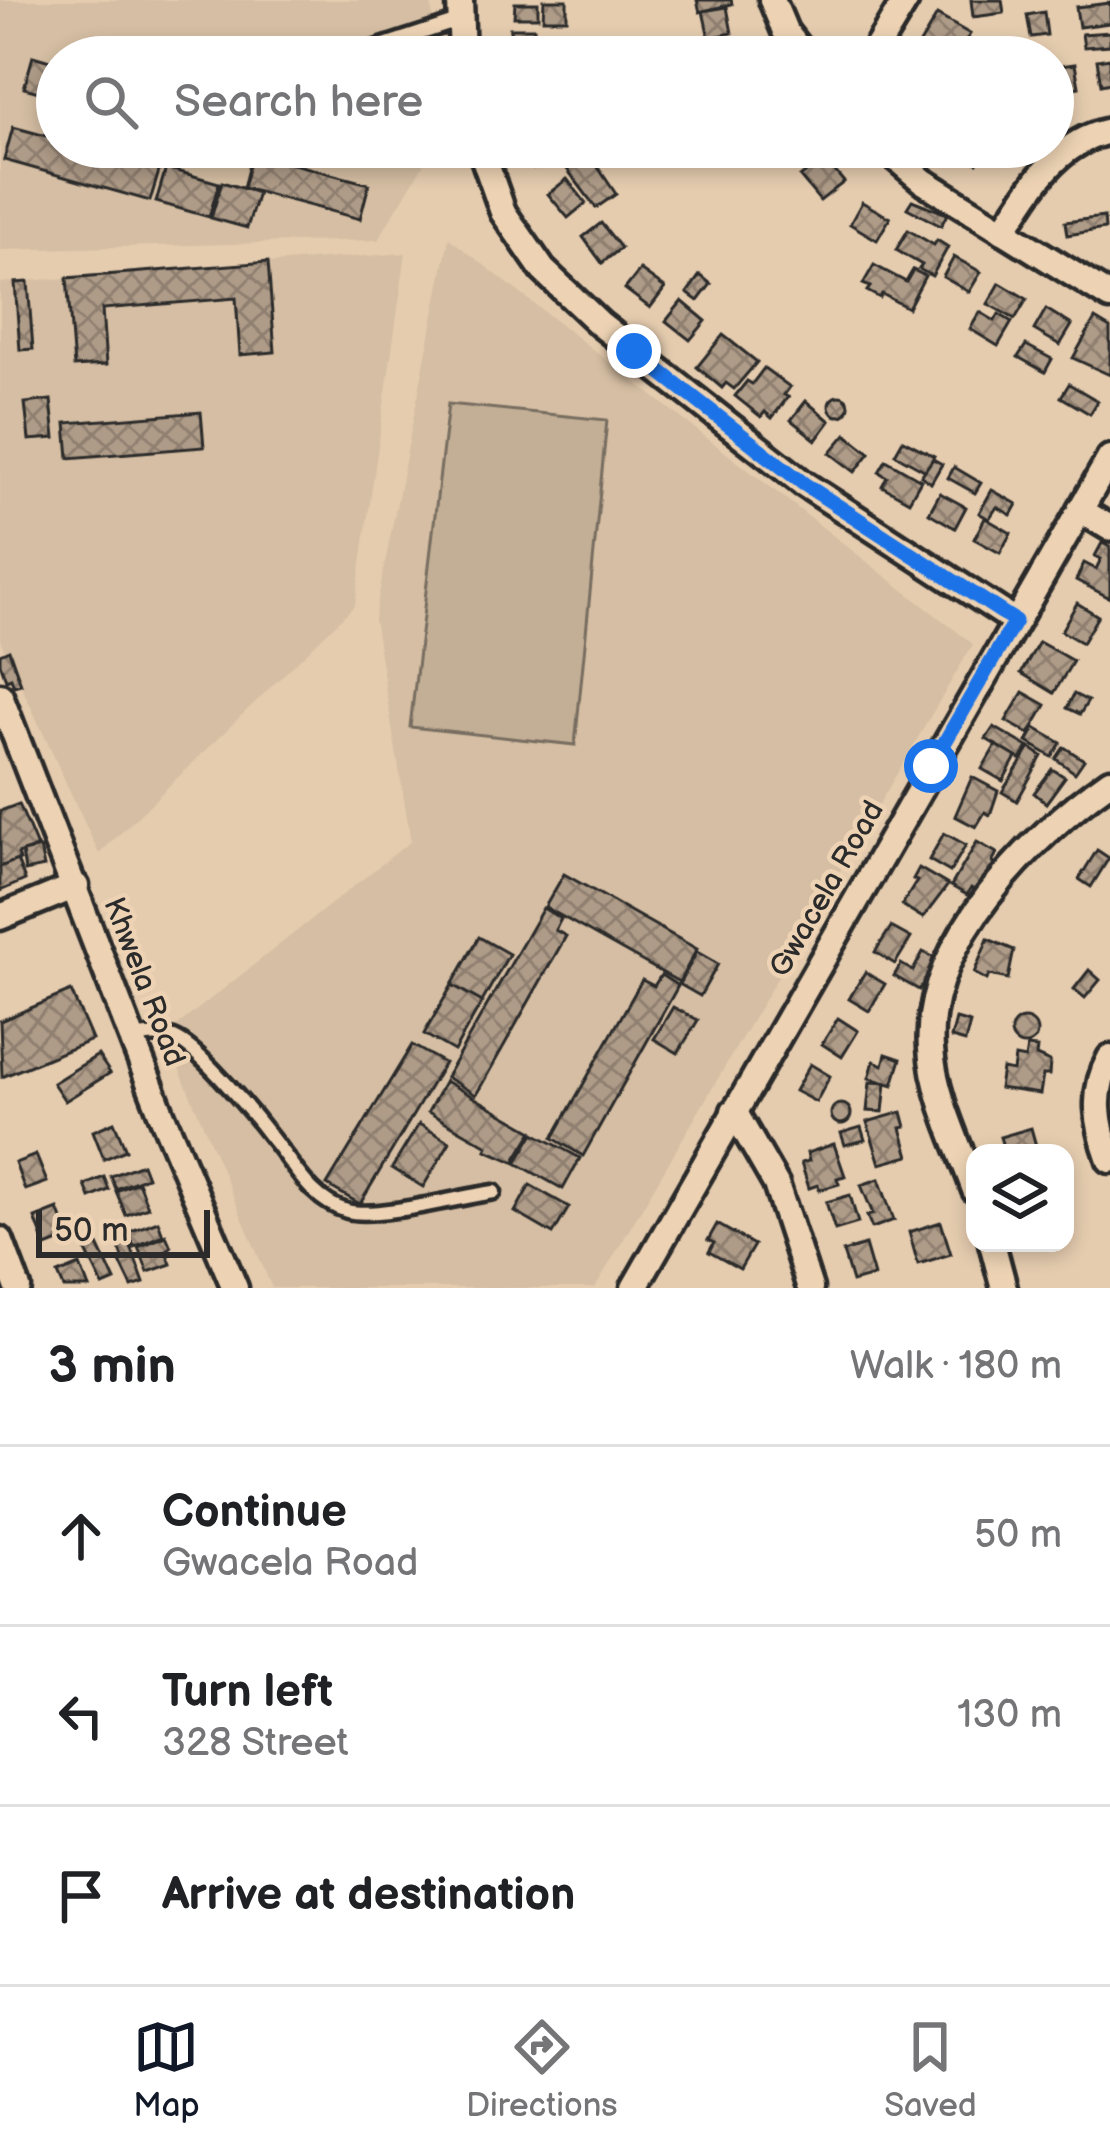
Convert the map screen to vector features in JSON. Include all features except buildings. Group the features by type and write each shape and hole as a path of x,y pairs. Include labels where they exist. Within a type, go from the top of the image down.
{"street":[{"path":"772,0 789,36"},
{"path":"884,36 905,0"},
{"path":"1074,143 1110,130"},
{"path":"487,168 503,212 543,270 600,324 804,484 1015,621"},
{"path":"908,168 1110,297"},
{"path":"1003,231 1049,168"},
{"name":"Gwacela Road","path":"634,1288 1110,458"},
{"path":"1080,510 1110,528"},
{"name":"Khwela Road","path":"0,696 235,1288"},
{"path":"966,1164 936,1078 931,1046 938,990 991,890 1030,845 1110,781"},
{"path":"0,917 76,886"},
{"path":"1110,1058 1096,1099 1110,1160"},
{"path":"734,1111 776,1184 810,1288"},
{"path":"0,1240 18,1288"},
{"path":"994,1252 1004,1288"}],"lane":[{"path":"398,36 459,10"},
{"path":"133,1038 154,1035 179,1040 252,1115 299,1177 321,1197 346,1210 369,1213 494,1192"}],"shaded area":[{"path":"0,0 431,0 434,36 36,36 36,168 421,168 378,240 0,250"},
{"path":"449,238 973,644 595,1288 272,1288 165,1035 411,841 374,619"},
{"path":"406,253 355,605 99,854 0,640 0,283"},
{"path":"448,404 607,420 575,745 410,727"}],"route":[{"path":"634,351 804,484 1015,621 931,766"}]}
